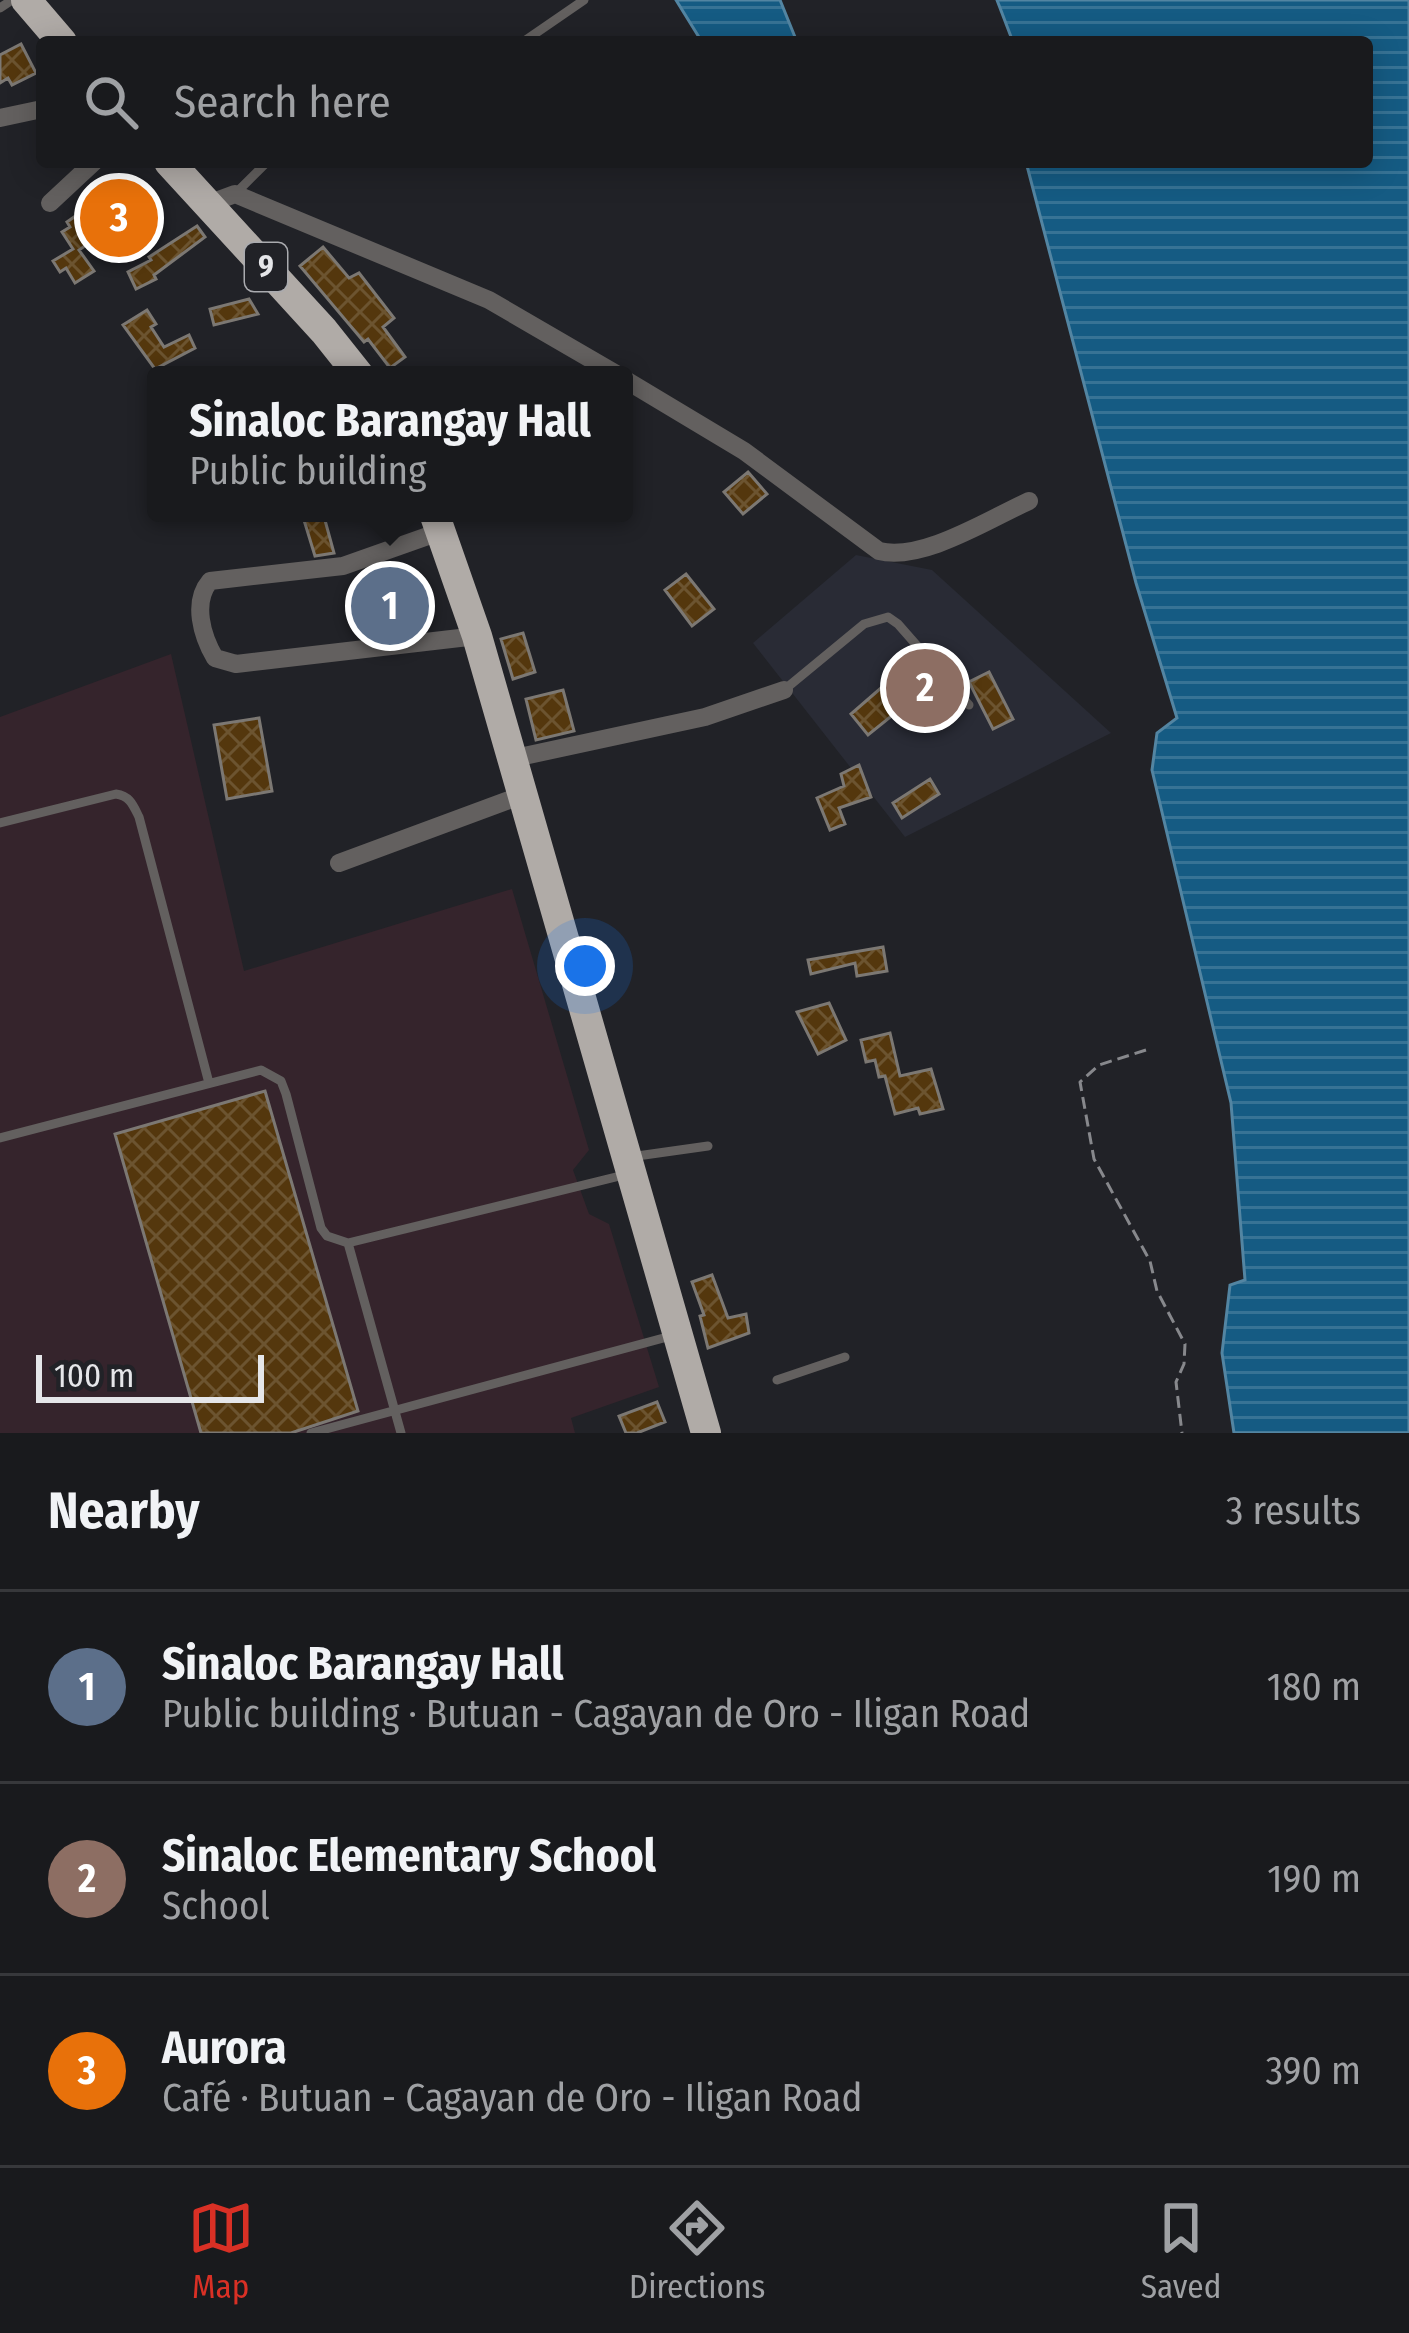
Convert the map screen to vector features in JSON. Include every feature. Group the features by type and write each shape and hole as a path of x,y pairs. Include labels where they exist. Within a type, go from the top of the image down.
{"highway":[{"path":"26,0 57,36"},
{"name":"9","path":"178,168 222,199 352,366"},
{"path":"438,522 477,636 706,1433"}],"street":[{"path":"0,118 36,110"},
{"path":"50,203 88,168"},
{"path":"222,199 489,300 602,366"},
{"path":"633,384 744,451 879,551 896,556 917,551 1030,501"},
{"path":"438,522 344,566 210,581 200,603 208,646 215,658 236,664 477,636"},
{"path":"511,759 705,717 784,690"},
{"path":"339,863 520,796"}],"lane":[{"path":"0,8 12,0"},
{"path":"532,36 584,0"},
{"path":"222,199 260,168"},
{"path":"784,690 864,624 888,617 969,705"},
{"path":"0,824 116,794 132,802 209,1083"},
{"path":"0,1138 262,1070 280,1082 321,1228 327,1236 348,1243 708,1147"},
{"path":"348,1243 401,1433"},
{"path":"311,1433 677,1335"},
{"path":"777,1380 845,1357"}],"path":[{"path":"1146,1050 1099,1065 1080,1082 1094,1159 1129,1216 1150,1261 1157,1291 1185,1344 1184,1364 1176,1382 1182,1433"}],"shaded area":[{"path":"856,555 932,570 1111,733 905,837 753,643"},
{"path":"171,654 244,971 512,889 589,1150 573,1170 589,1214 609,1224 659,1387 571,1418 575,1433 0,1433 0,717"}],"water":[{"path":"676,0 780,0 795,36 698,36"},
{"path":"997,0 1409,0 1409,1433 1234,1433 1222,1353 1230,1285 1245,1280 1231,1103 1152,770 1157,733 1177,718 1136,583 1028,168 1373,168 1373,36 1011,36"}],"building":[{"path":"21,44 36,73 12,85 8,78 0,83 0,55"},
{"path":"115,199 135,230 115,243 108,230 79,250 94,271 75,283 66,268 60,272 53,261 73,249 62,232 84,210 88,217"},
{"path":"197,226 205,237 154,275 156,279 136,289 128,272"},
{"path":"323,247 349,278 359,273 394,318 383,327 405,357 388,366 300,266"},
{"path":"249,299 258,314 214,325 210,309"},
{"path":"147,310 164,347 189,335 195,348 153,366 123,325"},
{"path":"748,472 767,494 743,514 724,492"},
{"path":"305,522 325,522 334,553 315,556"},
{"path":"686,574 714,609 692,626 665,590"},
{"path":"523,633 535,672 513,679 501,639"},
{"path":"989,672 1013,719 993,729 969,682"},
{"path":"881,688 899,710 868,735 851,714"},
{"path":"563,690 574,731 536,740 526,699"},
{"path":"259,718 272,791 227,799 214,725"},
{"path":"859,765 871,797 839,808 845,824 830,830 817,798 844,786 841,774"},
{"path":"930,779 939,794 902,818 893,803"},
{"path":"883,947 887,971 857,976 855,963 811,974 808,960"},
{"path":"829,1003 846,1040 818,1054 797,1012"},
{"path":"890,1033 900,1076 931,1069 943,1109 895,1114 885,1076 879,1077 875,1060 866,1062 861,1040"},
{"path":"265,1091 358,1411 291,1433 201,1433 115,1134"},
{"path":"712,1275 728,1318 746,1314 749,1333 708,1348 700,1316 704,1315 692,1282"},
{"path":"657,1402 665,1422 626,1433 619,1416"}],"place":[{"name":"Aurora","path":"119,218"},
{"name":"Sinaloc Barangay Hall","path":"390,606"},
{"name":"Sinaloc Elementary School","path":"925,688"}]}
